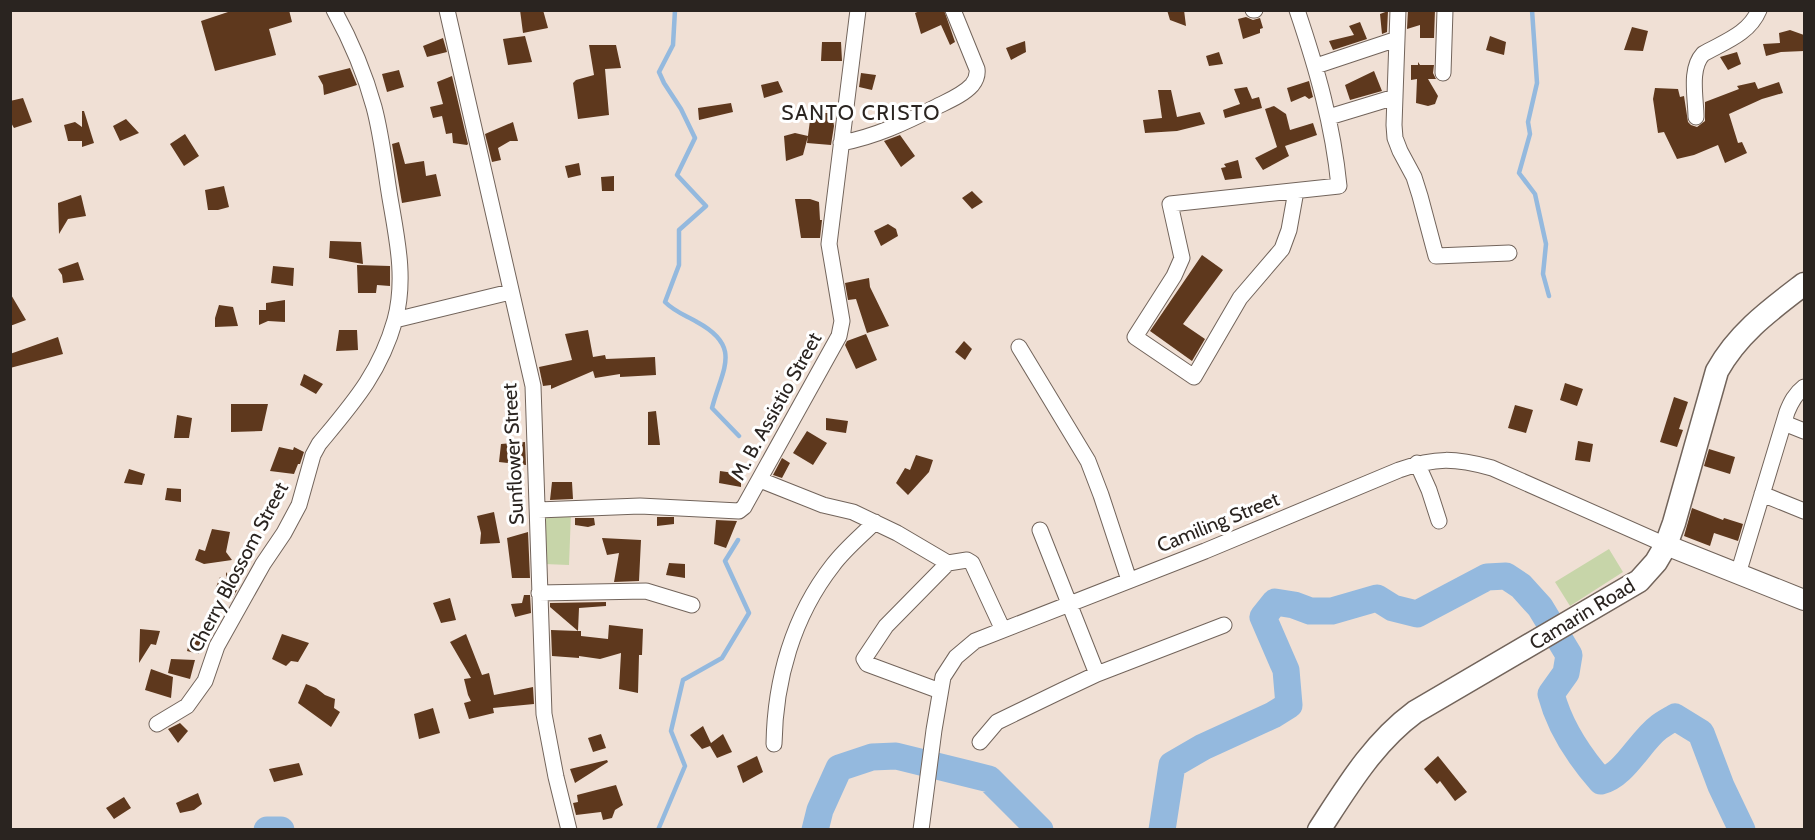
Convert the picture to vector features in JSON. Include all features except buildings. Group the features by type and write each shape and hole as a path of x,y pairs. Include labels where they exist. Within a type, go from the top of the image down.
{"main road":[{"name":"Camarin Road","path":"1319,830 1374,750 1403,721 1639,581 1648,573 1666,545 1674,523 1717,371 1732,347 1760,318 1804,284"}],"street":[{"name":"Cherry Blossom Street","path":"157,724 187,706 205,681 217,646 299,505 319,444 374,374 395,320 401,264 375,109 350,41 334,10"},
{"name":"Sunflower Street","path":"447,10 533,386 544,714 568,830"},
{"name":"M. B. Assistio Street","path":"537,510 640,506 739,511 744,507 839,336 842,321 829,244 858,10"},
{"path":"841,143 858,140 912,119 957,96 971,86 978,76 977,69 953,10"},
{"path":"1296,191 1282,249 1240,298 1194,377 1135,337 1179,267 1181,251 1170,204 1339,186 1329,117 1316,66 1297,10"},
{"path":"1398,10 1395,138 1414,177 1436,256 1509,252"},
{"path":"1443,73 1445,10"},
{"path":"1696,117 1695,67 1699,58 1746,30 1759,10"},
{"path":"1316,66 1397,39"},
{"path":"1329,117 1395,97"},
{"path":"395,320 510,292"},
{"path":"1019,348 1088,461 1129,580"},
{"path":"1738,574 1790,402 1804,387"},
{"path":"1784,423 1804,431"},
{"name":"Camiling Street","path":"921,830 923,803 943,677 956,657 975,641 1417,463 1463,460 1492,468 1666,545"},
{"path":"1417,463 1439,521"},
{"path":"760,480 823,505 853,512 905,537 948,563"},
{"path":"1762,494 1804,511"},
{"path":"774,744 774,724 780,683 789,648 806,606 834,563 875,522"},
{"path":"1040,530 1096,674"},
{"path":"1666,545 1804,600"},
{"path":"940,691 867,664 864,660 886,626 948,563 967,560 972,563 1003,630"},
{"path":"539,592 646,591 692,605"},
{"path":"980,742 997,722 1096,674 1224,625"}],"green space":[{"path":"545,513 571,513 569,565 544,564"},
{"path":"1609,549 1623,572 1570,606 1555,582"}],"waterway":[{"path":"675,10 673,45 659,72 695,138 677,175 706,206 679,230 679,265 665,302 711,331 720,340 725,350 726,360 712,408 739,436"},
{"path":"1532,10 1537,83 1528,122 1530,134 1519,173 1535,194 1546,244 1543,274 1549,296"},
{"path":"658,830 685,766 671,731 683,680 722,658 749,613 725,561 738,540"},
{"path":"1162,830 1172,765 1203,747 1273,715 1289,705 1286,670 1263,617 1275,602 1294,605 1310,611 1332,611 1377,598 1393,608 1417,614 1487,577 1506,576 1521,586 1540,607 1569,655 1566,673 1551,694 1559,718 1571,740 1601,781 1617,772 1652,733 1675,717 1701,733 1721,786 1742,830"},
{"path":"815,830 820,810 839,768 872,757 896,756 989,779 1040,830"},
{"path":"267,830 281,830"}],"district":[{"name":"SANTO CRISTO","path":"861,113"}]}
